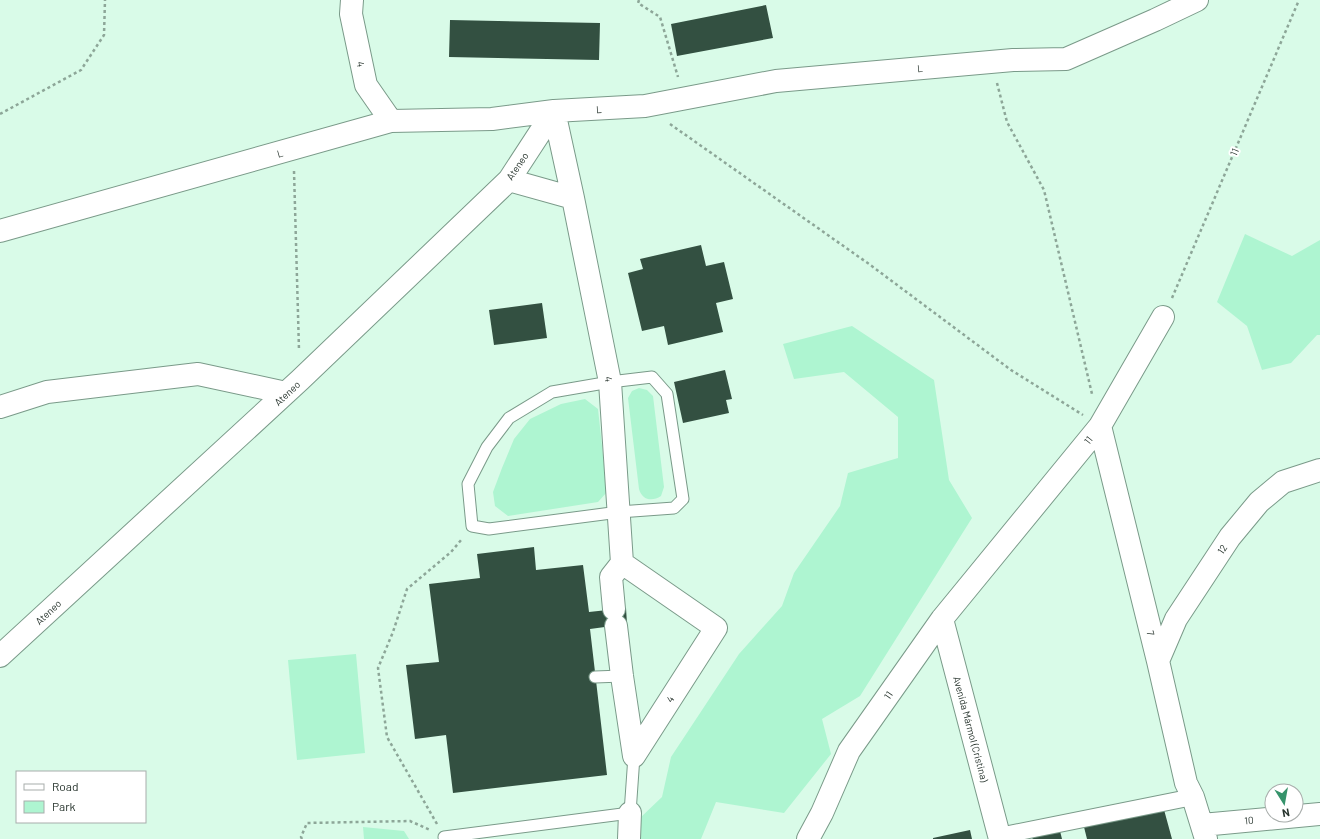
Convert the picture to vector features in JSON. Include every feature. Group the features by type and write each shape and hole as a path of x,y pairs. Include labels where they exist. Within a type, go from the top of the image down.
{"street":[{"name":"4","path":"352,0 351,14 366,85 392,121"},
{"name":"L","path":"0,231 392,121 492,119 554,111 646,106 776,81 1013,60 1066,59 1197,0"},
{"name":"4","path":"554,111 610,382 622,563 716,628 634,756"},
{"name":"Ateneo","path":"0,656 293,387 509,180 554,111"},
{"path":"509,180 573,198"},
{"name":"11","path":"808,839 822,813 849,751 942,619 1100,426 1164,317"},
{"path":"0,407 47,392 198,374 293,387"},
{"name":"7","path":"1100,426 1158,661 1186,783 1193,797 1204,832"},
{"name":"12","path":"1158,661 1176,619 1230,537 1259,502 1283,482 1320,470"},
{"path":"622,563 611,577 622,676 634,756"},
{"name":"Avenida Mármol (Cristina)","path":"942,619 999,838"},
{"path":"999,838 1193,797"},
{"path":"629,839 630,813"},
{"name":"10","path":"1204,832 1320,814"}],"lane":[{"path":"652,377 667,394 683,499 674,508 619,512 488,529 472,526 468,484 487,446 509,418 552,392 610,382 652,377"},
{"path":"596,677 622,676"},
{"path":"444,836 630,813 634,756"}],"path":[{"path":"0,114 81,70 104,35 105,0"},
{"path":"639,0 638,3 660,17 676,72 686,98"},
{"name":"11","path":"1164,317 1299,0"},
{"path":"980,63 995,72 1007,122 1044,190 1100,426"},
{"path":"646,106 862,260 1011,370 1100,426"},
{"path":"293,149 293,387"},
{"path":"444,836 387,737 378,668 393,632 406,589 451,552 472,526"},
{"path":"302,839 301,837 308,823 374,821 410,821 444,836"}],"green space":[{"path":"1245,234 1292,256 1320,240 1320,335 1317,335 1291,363 1262,370 1247,326 1217,302"},
{"path":"852,326 934,380 949,480 972,518 860,696 822,719 831,754 784,813 716,802 701,839 618,839 662,797 671,757 739,654 782,606 794,573 840,506 848,473 898,458 898,417 844,372 794,379 783,344"},
{"path":"639,388 647,390 653,396 664,487 661,496 654,499 648,499 642,496 639,489 628,398 632,391"},
{"path":"585,399 598,409 607,492 598,502 508,516 495,506 493,492 514,439 530,419 561,404"},
{"path":"356,654 365,753 297,760 288,660"},
{"path":"363,827 404,831 409,839 364,839"}],"building":[{"path":"766,5 773,38 677,56 671,24"},
{"path":"450,20 600,23 599,60 449,57"},
{"path":"701,245 706,266 724,262 733,299 716,303 723,332 668,345 664,326 642,331 628,273 643,269 640,259"},
{"path":"542,303 547,338 494,345 489,310"},
{"path":"725,370 732,399 726,400 729,413 683,423 674,382"},
{"path":"534,547 536,570 583,565 589,612 626,608 627,624 590,629 607,775 453,793 446,735 415,739 406,665 439,662 429,584 480,578 477,554"},
{"path":"1163,806 1172,839 1087,839 1084,827"},
{"path":"970,830 972,839 933,839 933,838"},
{"path":"1060,831 1062,839 1032,838"}]}
